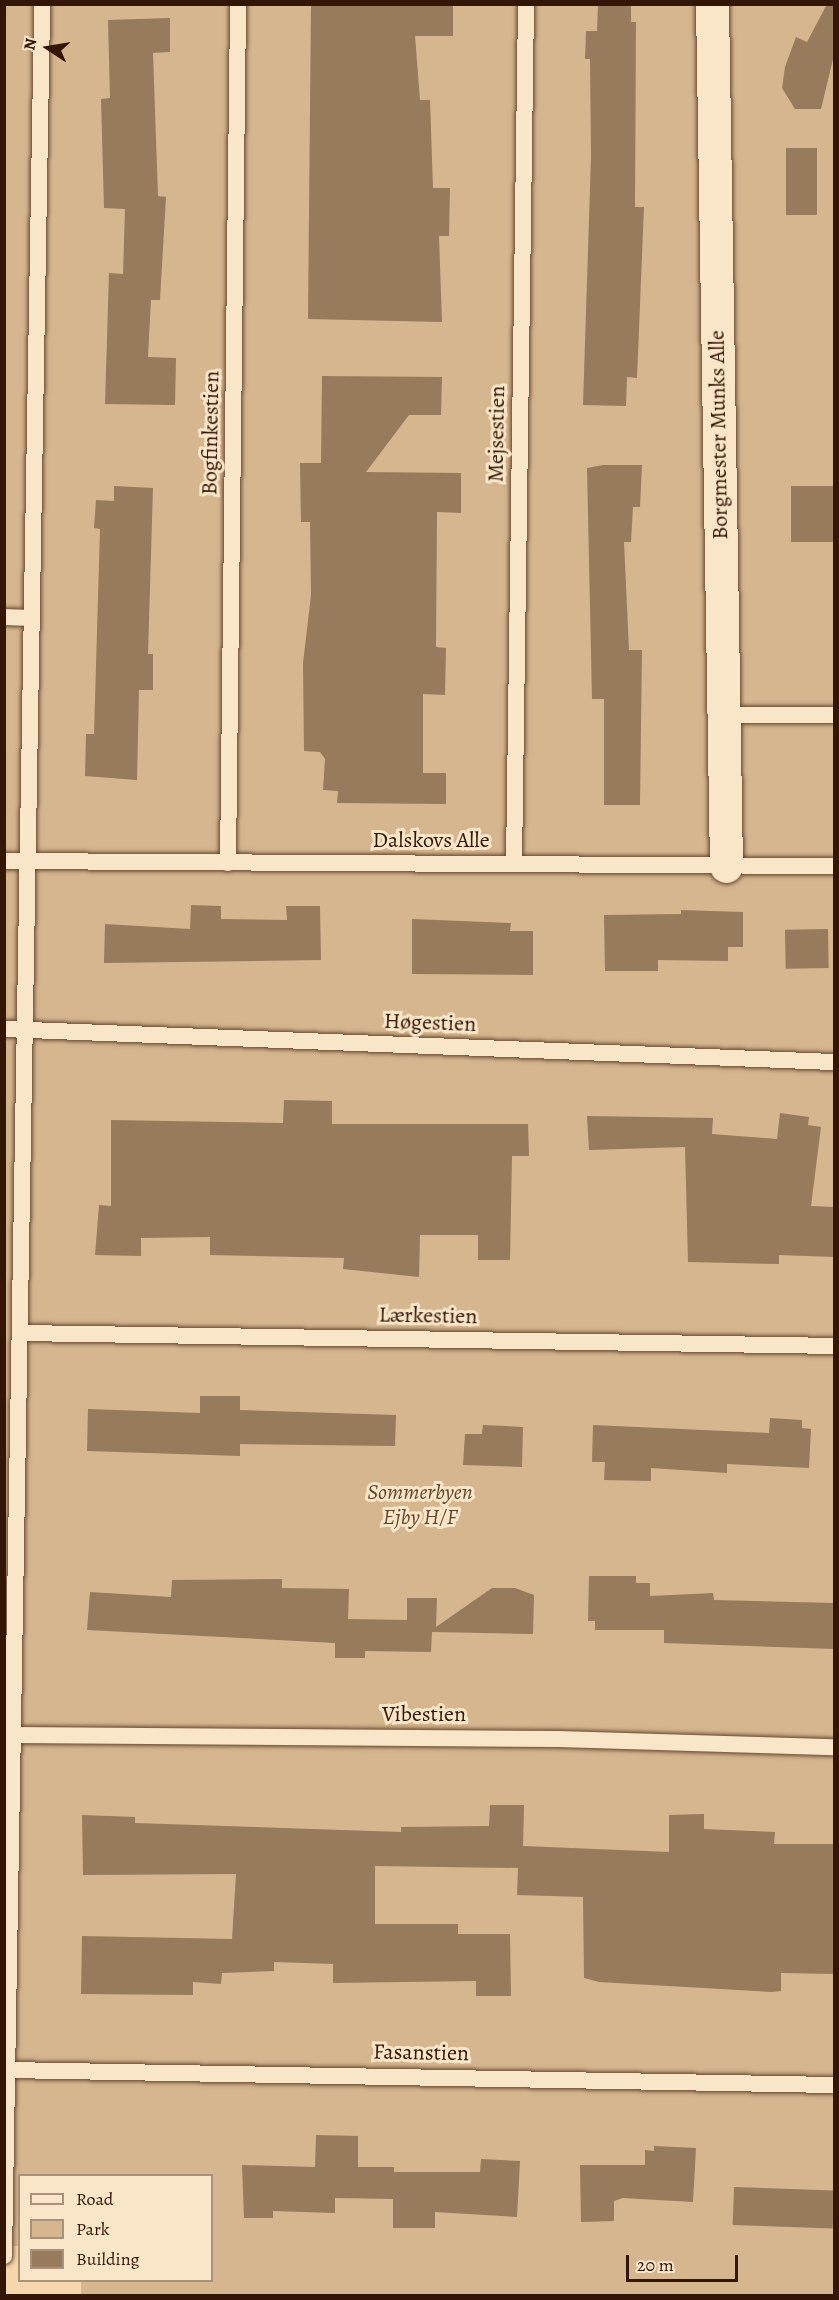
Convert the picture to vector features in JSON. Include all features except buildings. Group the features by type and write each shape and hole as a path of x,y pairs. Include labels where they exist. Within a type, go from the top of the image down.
{"street":[{"name":"Borgmester Munks Alle","path":"712,4 726,866"}],"lane":[{"path":"5,2256 8,2070 7,1934 13,1735 10,1615 20,1333 12,1299 25,1029 42,4"},
{"name":"Bogfinkestien","path":"228,862 238,4"},
{"name":"Mejsestien","path":"513,864 526,4"},
{"path":"4,617 32,618"},
{"path":"723,715 834,715"},
{"name":"Dalskovs Alle","path":"4,861 834,866"},
{"name":"Høgestien","path":"4,1029 834,1062"},
{"name":"Lærkestien","path":"20,1333 834,1346"},
{"name":"Vibestien","path":"13,1735 558,1739 834,1747"},
{"name":"Fasanstien","path":"8,2070 834,2085"}],"green space":[{"name":"Sommerbyen Ejby H/F","path":"5,5 834,5 834,2295 81,2295 81,2282 213,2282 213,2174 18,2174 18,2246 5,2246"}]}
